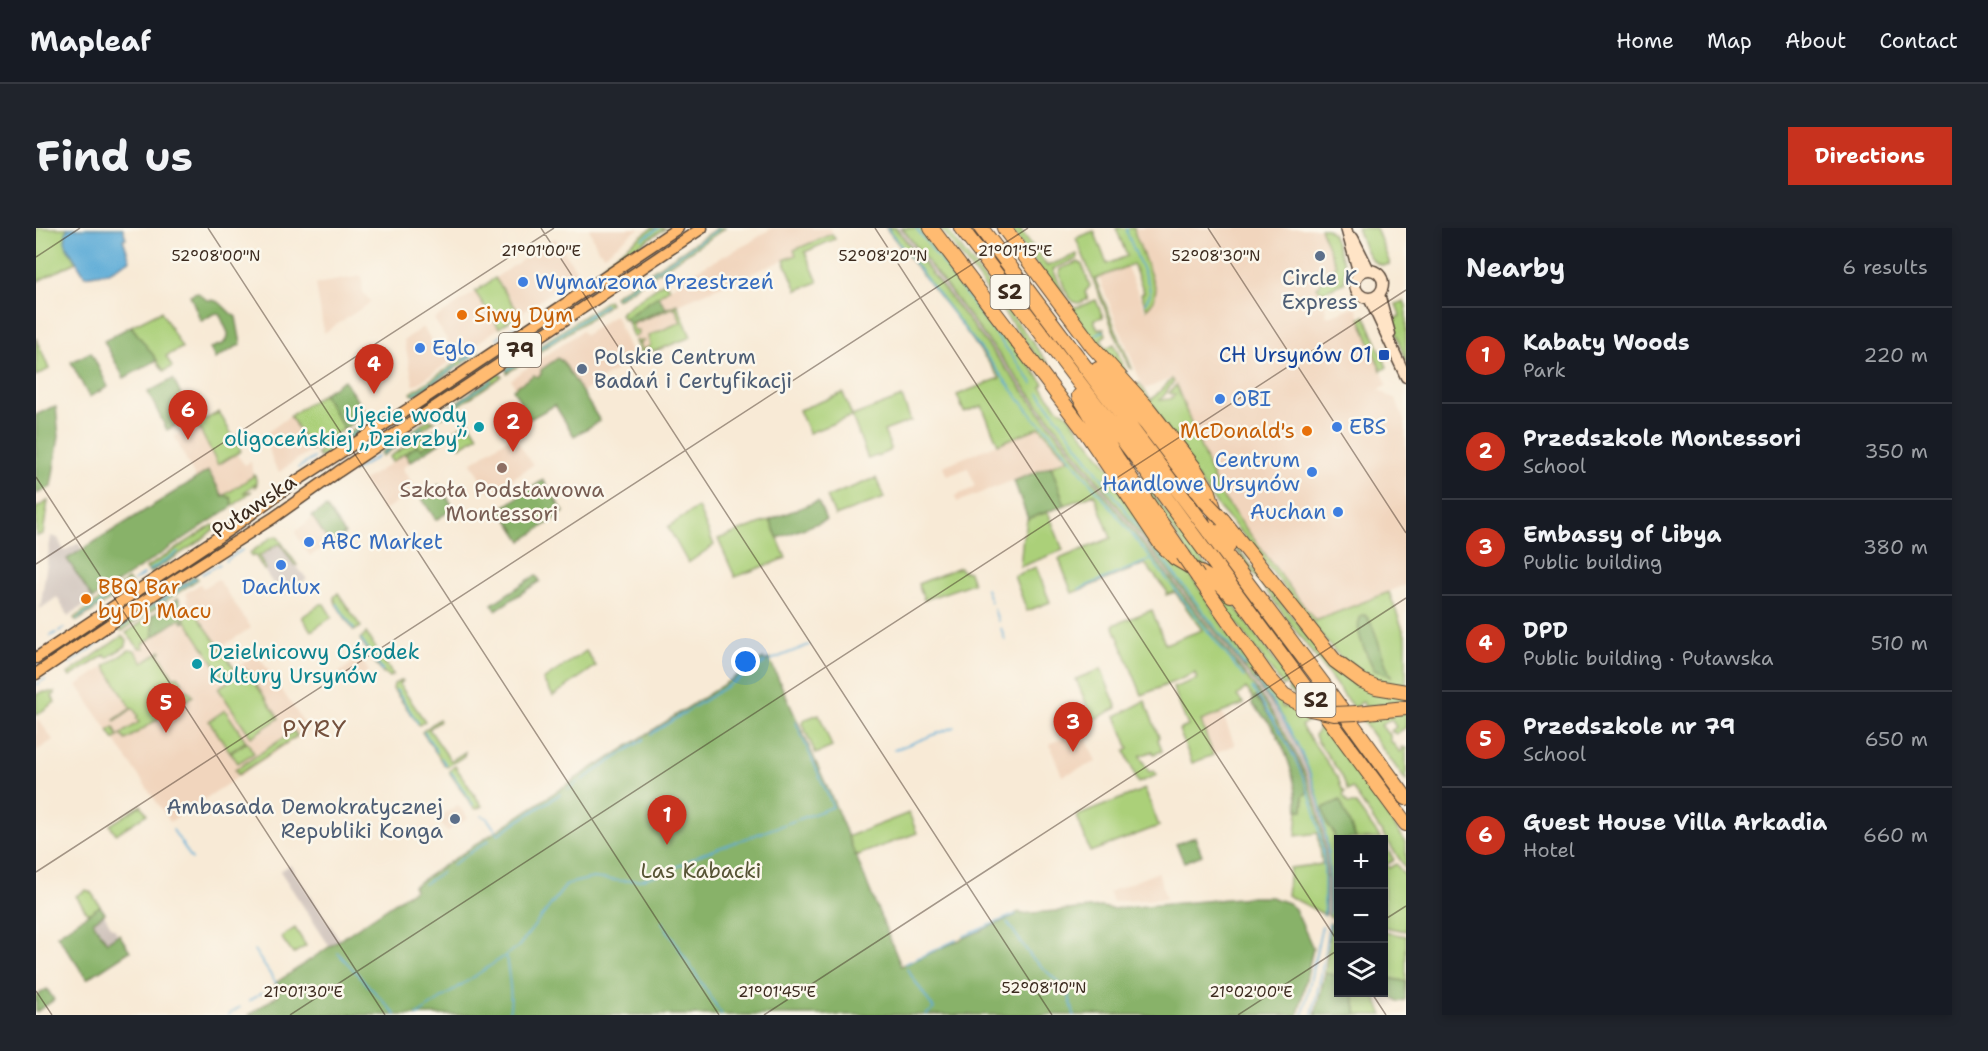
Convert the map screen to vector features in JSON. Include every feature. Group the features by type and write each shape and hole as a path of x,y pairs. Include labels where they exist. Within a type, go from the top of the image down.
{"highway":[{"path":"931,228 1087,434 1160,543 1185,565 1221,585 1251,612"},
{"name":"S2","path":"961,228 1138,460 1406,824"},
{"name":"S2","path":"981,228 1406,798"},
{"path":"1005,228 1093,347 1147,407 1193,466 1209,492 1221,531 1241,574"},
{"path":"1071,346 1100,371 1130,404 1335,661 1362,681 1376,687 1406,692"},
{"path":"1058,357 1117,458 1268,677 1284,694 1310,709 1334,714 1406,708"}],"main road":[{"name":"Puławska","path":"36,658 678,228"},
{"name":"Puławska","path":"36,674 174,581 273,518 383,441 702,228"},
{"path":"1347,228 1364,272"},
{"path":"1364,272 1376,272 1381,277 1382,287 1374,296 1361,296 1356,289 1355,282 1364,272"},
{"path":"1374,296 1406,377"},
{"path":"272,499 282,511"},
{"path":"272,499 273,518"}],"shaded area":[{"path":"589,228 639,228 604,255 597,248"},
{"path":"772,228 830,228 832,234 794,250 796,255 678,304 691,337 645,355 640,352 628,324 665,309 658,296 702,267 749,243"},
{"path":"896,228 902,228 1281,715 1307,766 1318,798 1329,855 1329,916 1325,915 1326,856 1291,742 1281,725 1247,677"},
{"name":"Centrum Handlowe Ursynów","path":"1134,228 1320,228 1336,266 1324,276 1324,280 1320,283 1319,290 1322,292 1327,317 1356,306 1387,385 1379,390 1396,400 1406,426 1406,585 1315,621 1218,491 1172,378 1145,389 1142,385 1099,278 1127,267 1145,310 1152,304 1156,288"},
{"path":"555,238 577,271 559,284 560,287 520,314 495,278"},
{"path":"362,276 363,292 371,302 324,333 316,284"},
{"path":"475,292 499,328 414,386 404,340 423,327 438,350 449,343 434,319"},
{"path":"615,315 633,359 582,392 562,361 537,377 534,375 515,387 511,380 518,374 582,331 585,335"},
{"path":"290,416 311,450 279,472 273,463 265,434"},
{"path":"197,424 218,464 236,454 245,465 251,461 253,476 223,496 208,472 196,479 174,436"},
{"path":"1040,427 1069,459 957,502 955,496 975,485 968,468 947,476 943,466"},
{"path":"513,435 533,465 491,493 471,463"},
{"path":"405,454 410,462 402,468 416,489 383,511 363,481"},
{"path":"313,517 330,544 310,556 296,531"},
{"path":"51,536 58,538 64,551 79,543 82,550 68,559 93,599 68,616 57,597 40,609"},
{"path":"278,544 307,579 281,596 259,558"},
{"path":"218,579 251,628 219,648 186,599 188,598 186,593 200,584 203,588"},
{"path":"180,619 183,623 186,621 223,677 257,654 309,730 170,822 77,685 107,665 148,726 193,696 184,690 171,697 169,694 181,686 178,676 174,678 158,653 143,663 135,651 144,648 142,644"},
{"path":"360,658 369,671 348,685 339,672"},
{"path":"1222,713 1235,745 1213,754 1200,721"},
{"path":"36,716 53,740 36,751"},
{"path":"1083,730 1096,762 1062,776 1050,745"},
{"path":"457,805 468,818 447,832 438,818"},
{"path":"290,865 340,940 330,947 280,871"},
{"path":"1158,872 1166,899 1113,902 1109,892"},
{"path":"104,914 118,935 107,942 93,921"}],"green space":[{"path":"36,228 67,228 67,247 76,262 36,282"},
{"path":"652,228 666,228 610,264 603,264"},
{"path":"717,228 725,228 616,300 614,296"},
{"path":"886,228 896,228 1247,677 1276,719 1299,761 1316,806 1322,830 1326,878 1325,915 1287,895 1290,868 1322,864 1318,833 1296,836 1298,810 1302,810 1303,795 1308,792 1299,766 1280,730 1256,697 1254,699 1246,688 1237,696 1244,704 1201,721 1213,755 1192,763 1179,730 1188,726 1173,688 1197,679 1195,673 1142,695 1113,625 1152,610 1165,644 1202,630 1175,592 1166,595 1167,591 1145,564 1072,593 1059,559 1111,538 1094,494 1065,505 1051,466 1068,459 1040,427 998,444 982,406 964,412 957,395 1000,378"},
{"path":"902,228 926,228 1044,384 1041,387 1057,407 1068,415 1159,532 1243,656 1282,702 1282,707 1284,708 1286,704 1299,711 1295,718 1297,720 1301,712 1305,714 1304,719 1308,720 1311,716 1317,718 1406,843 1406,869 1388,842 1388,835 1383,835 1352,788 1348,791 1341,774 1317,741 1315,735 1319,728 1312,718 1301,726 1338,777 1348,804 1356,804 1378,835 1354,835 1340,801 1326,817 1327,824 1334,833 1334,919 1329,916 1328,858 1319,801 1303,759 1281,715"},
{"path":"940,228 946,228 1061,380 1101,445 1020,334"},
{"path":"1009,228 1019,228 1047,266 1077,254 1077,259 1053,269 1066,299 1072,307 1096,300 1103,317 1095,319 1095,323 1098,329 1104,329 1106,335 1101,339 1106,348 1114,344 1128,377 1136,385 1139,383 1151,400 1172,379 1174,382 1160,400 1170,399 1175,395 1169,393 1176,385 1218,491 1315,621 1389,592 1406,638 1406,685 1374,680 1362,675 1339,656 1246,538 1220,509","holes":["1370,621 1390,675 1374,669"]},
{"path":"1116,228 1134,228 1156,289 1154,300 1147,309 1141,294 1144,292 1133,264 1095,279 1132,369 1129,368 1076,238 1094,231 1107,264 1127,256"},
{"path":"1320,228 1327,228 1332,233 1346,268 1344,283 1322,292 1316,287 1336,266"},
{"path":"1357,228 1376,228 1390,264 1383,265 1372,260"},
{"path":"832,234 835,239 805,252 818,282 797,290 784,260 796,255 794,250"},
{"path":"1078,262 1082,264 1090,286 1085,292 1088,299 1078,303 1068,295 1059,272 1060,269"},
{"path":"495,278 520,314 499,328 475,292"},
{"path":"664,282 670,288 623,320 620,314 623,310"},
{"path":"197,292 207,300 217,301 236,317 241,344 215,359 210,348 223,344 228,333 219,313 202,321 200,319 190,295"},
{"path":"658,296 666,308 628,324 625,318"},
{"path":"608,300 610,303 598,313 507,373 508,367"},
{"path":"1404,301 1406,306 1406,363 1392,321 1400,316 1396,304"},
{"path":"677,304 691,337 645,355 640,352 635,341 643,341 639,344 642,350 650,346 648,336 681,322 675,307 632,324 634,330 639,331 633,337 628,324"},
{"path":"161,311 182,348 166,356 172,367 164,371 131,326"},
{"path":"1365,316 1387,367 1381,371 1360,318"},
{"path":"131,326 157,360 124,378 104,341"},
{"path":"36,338 49,369 36,376"},
{"path":"477,349 478,353 416,395 411,393"},
{"path":"91,352 108,387 89,397 71,362"},
{"path":"558,358 562,360 600,421 574,436 555,405 530,419 513,389 534,375 537,377 541,374 541,370"},
{"path":"498,374 502,376 442,417 438,415"},
{"path":"173,379 192,417 167,430 148,392"},
{"path":"344,380 366,414 344,429 323,394"},
{"path":"843,393 852,416 809,433 799,410"},
{"path":"323,394 344,429 311,450 290,416"},
{"path":"902,397 911,421 884,431 891,448 890,451 868,459 852,416"},
{"path":"56,407 59,436 51,487 36,494 36,415"},
{"path":"219,412 241,451 218,465 197,424"},
{"path":"428,420 435,421 382,456 380,453"},
{"path":"468,420 478,436 460,447 452,433"},
{"path":"364,423 366,429 320,458 317,453"},
{"path":"1104,428 1211,572 1194,562"},
{"path":"437,429 443,435 421,450 418,445 392,462 389,457"},
{"path":"443,435 445,439 410,462 405,454 418,445 421,449"},
{"path":"1051,466 1065,505 1028,519 1014,481"},
{"path":"208,471 223,496 231,498 233,506 93,599 67,559"},
{"path":"253,474 257,484 243,493 252,491 233,506 231,499 225,495"},
{"path":"876,478 884,498 835,516 827,497"},
{"path":"543,480 564,512 522,541 501,509"},
{"path":"439,485 454,508 436,520 421,497"},
{"path":"48,501 43,534 36,536 36,508"},
{"path":"818,501 826,520 778,538 770,520"},
{"path":"326,507 345,534 330,544 312,516"},
{"path":"698,507 714,545 688,563 668,527"},
{"path":"1048,512 1063,550 1020,567 1027,519"},
{"path":"770,520 786,558 735,577 718,539"},
{"path":"213,525 216,527 200,541 150,573 146,568"},
{"path":"1227,535 1322,654 1406,697 1406,701 1364,707 1362,702 1354,709"},
{"path":"277,536 297,565 294,565 278,544 259,556 266,569 264,570 255,555 252,557 250,553 272,537"},
{"path":"960,567 962,571 969,572 973,583 924,600 918,584"},
{"path":"1036,567 1050,602 1027,611 1014,576"},
{"path":"536,575 540,581 496,610 492,604"},
{"path":"195,576 198,579 122,631 118,628"},
{"path":"128,580 132,585 77,621 74,618"},
{"path":"1214,586 1231,601 1304,701 1288,691 1287,684 1283,686 1218,598 1222,595 1218,591 1214,592"},
{"path":"338,593 361,627 354,631 336,604 334,597"},
{"path":"178,598 185,622 183,623 180,619 153,637 153,615"},
{"path":"324,604 332,617 311,631 302,617"},
{"path":"194,611 235,669 223,677 184,618"},
{"path":"153,615 153,637 142,644 144,648 139,648 126,633"},
{"path":"1362,615 1365,615 1373,627 1391,676 1374,670 1359,635 1358,627"},
{"path":"366,633 394,675 389,677 383,674 360,639"},
{"path":"122,636 127,640 126,646 107,658 105,655 70,677 68,674"},
{"path":"129,650 135,651 143,663 162,650 159,654 174,678 178,676 182,682 181,686 169,694 171,697 184,690 189,691 193,696 126,740 121,735 114,740 108,731 114,727 118,736 139,722 133,708 114,720 131,708 105,666"},
{"path":"586,651 596,666 553,696 543,680"},
{"name":"Las Kabacki","path":"763,659 765,661 769,659 773,667 832,798 901,966 1020,912 1021,914 1102,907 1111,909 1271,897 1288,903 1295,909 1313,948 1298,1015 249,1015 278,995 279,991 275,985 277,982 415,889 413,886"},
{"path":"1101,669 1117,708 1093,720 1076,679"},
{"path":"246,670 279,718 251,737 218,688"},
{"path":"402,680 399,684 425,721 419,725 393,689 394,684"},
{"path":"41,692 55,692 52,696 55,702 36,715 36,695"},
{"path":"1256,697 1280,730 1299,766 1308,792 1303,796 1303,810 1298,810 1293,777 1282,744 1271,725 1252,704"},
{"path":"1145,701 1162,751 1154,754 1153,751 1140,756 1149,772 1154,771 1157,775 1138,783 1125,751 1129,749 1116,716"},
{"path":"225,710 246,741 230,752 209,721"},
{"path":"1406,713 1406,727 1396,734 1391,731 1396,727 1391,719 1381,725 1390,734 1390,740 1400,752 1403,750 1402,747 1406,748 1406,781 1361,719 1366,718 1371,721 1372,717"},
{"path":"819,714 832,747 816,754 802,724 803,720"},
{"path":"439,719 440,721 429,729 451,761 465,752 464,756 447,767 422,732"},
{"path":"294,731 297,736 238,775 235,770"},
{"path":"247,742 254,753 238,763 231,753"},
{"path":"455,766 482,806 476,809 473,807 450,773"},
{"path":"1145,789 1159,826 1090,852 1077,816"},
{"path":"1340,800 1354,835 1334,835 1327,824 1323,808"},
{"path":"141,805 147,814 116,834 110,825"},
{"path":"909,813 917,833 855,856 847,837"},
{"path":"1195,837 1202,855 1184,862 1176,844"},
{"path":"1388,850 1394,860 1388,864"},
{"path":"1396,864 1406,877 1406,931 1388,928 1388,867"},
{"path":"86,890 91,892 100,906 88,914 76,896"},
{"path":"100,906 105,913 93,922 107,942 119,934 130,951 87,979 57,935"},
{"path":"1331,923 1334,924 1334,975 1325,973"},
{"path":"295,928 306,946 293,954 281,937"},
{"path":"1388,933 1406,936 1406,982 1388,978"},
{"path":"1325,973 1334,975 1334,997 1354,997 1357,1015 1315,1015"},
{"path":"1388,978 1406,982 1405,1000 1399,1002 1388,994"},
{"path":"47,989 54,1000 36,1012 36,996"},
{"path":"1354,997 1375,997 1383,1015 1357,1015"}],"water":[{"path":"67,228 123,228 126,238 123,239 130,260 109,272 85,276 67,247 65,241"}],"waterway":[{"path":"642,239 659,228"},
{"path":"615,298 720,228"},
{"path":"887,228 1035,419 1044,426 1115,513 1244,677"},
{"path":"916,228 1033,384"},
{"path":"1127,228 1127,233 1149,285 1150,294 1145,303"},
{"path":"507,370 605,305"},
{"path":"497,338 518,324"},
{"path":"1096,334 1104,331"},
{"path":"462,361 472,355"},
{"path":"414,394 457,365"},
{"path":"440,415 491,381"},
{"path":"1039,393 1131,518 1246,667"},
{"path":"334,446 364,427"},
{"path":"382,454 422,427"},
{"path":"354,471 377,457"},
{"path":"298,468 314,458"},
{"path":"225,561 242,550"},
{"path":"149,571 178,552"},
{"path":"1079,589 1150,560"},
{"path":"202,574 220,564"},
{"path":"134,581 144,574"},
{"path":"120,628 196,578"},
{"path":"77,619 128,584"},
{"path":"986,589 991,602"},
{"path":"337,604 354,629"},
{"path":"994,609 998,621"},
{"path":"59,631 64,628"},
{"path":"1001,628 1005,640"},
{"path":"50,636 56,633"},
{"path":"69,664 109,637"},
{"path":"361,639 383,672"},
{"path":"771,660 809,645"},
{"path":"651,734 765,662"},
{"path":"1255,678 1292,734 1315,789 1323,817 1327,847 1330,914"},
{"path":"36,685 45,679"},
{"path":"1252,688 1297,762 1312,802 1323,855 1324,915"},
{"path":"396,690 418,723"},
{"path":"417,1015 518,947 567,884 593,878 639,880 667,872 702,854 833,807 795,720"},
{"path":"894,750 954,727"},
{"path":"424,732 437,752"},
{"path":"582,780 644,739"},
{"path":"441,758 446,765"},
{"path":"451,772 473,805"},
{"path":"568,789 578,782"},
{"path":"482,816 487,818 498,834 560,794"},
{"path":"173,830 192,859"},
{"path":"452,865 489,840"},
{"path":"424,884 442,872"},
{"path":"964,936 1016,914"},
{"path":"662,922 722,1015"},
{"path":"1007,922 1032,958 1068,991 1074,1015"},
{"path":"1312,1015 1329,924"},
{"path":"1303,1015 1322,926"},
{"path":"905,964 956,940"},
{"path":"254,950 276,983"},
{"path":"338,953 396,1015"},
{"path":"506,956 511,994 508,1015"},
{"path":"907,969 934,1009 925,1015"},
{"path":"249,1001 262,993"},
{"path":"228,1015 240,1007"}],"place":[{"name":"Circle K Express","path":"1320,256"},
{"name":"Wymarzona Przestrzeń","path":"523,282"},
{"name":"Siwy Dym","path":"462,315"},
{"name":"Eglo","path":"420,348"},
{"name":"CH Ursynów 01","path":"1384,355"},
{"name":"Polskie Centrum Badań i Certyfikacji","path":"582,369"},
{"name":"DPD","path":"374,394"},
{"name":"OBI","path":"1220,399"},
{"name":"Ujęcie wody oligoceńskiej „Dzierzby”","path":"479,427"},
{"name":"EBS","path":"1337,427"},
{"name":"McDonald's","path":"1307,431"},
{"name":"Guest House Villa Arkadia","path":"188,440"},
{"name":"Przedszkole Montessori","path":"513,452"},
{"name":"Szkoła Podstawowa Montessori","path":"502,468"},
{"name":"Centrum Handlowe Ursynów","path":"1312,472"},
{"name":"Auchan","path":"1338,512"},
{"name":"ABC Market","path":"309,542"},
{"name":"Dachlux","path":"281,565"},
{"name":"BBQ Bar by Dj Macu","path":"86,599"},
{"name":"Dzielnicowy Ośrodek Kultury Ursynów","path":"197,664"},
{"name":"Przedszkole nr 79","path":"166,733"},
{"name":"Embassy of Libya","path":"1073,752"},
{"name":"Ambasada Demokratycznej Republiki Konga","path":"455,819"},
{"name":"Kabaty Woods","path":"667,845"}],"district":[{"name":"PYRY","path":"315,729"}]}
